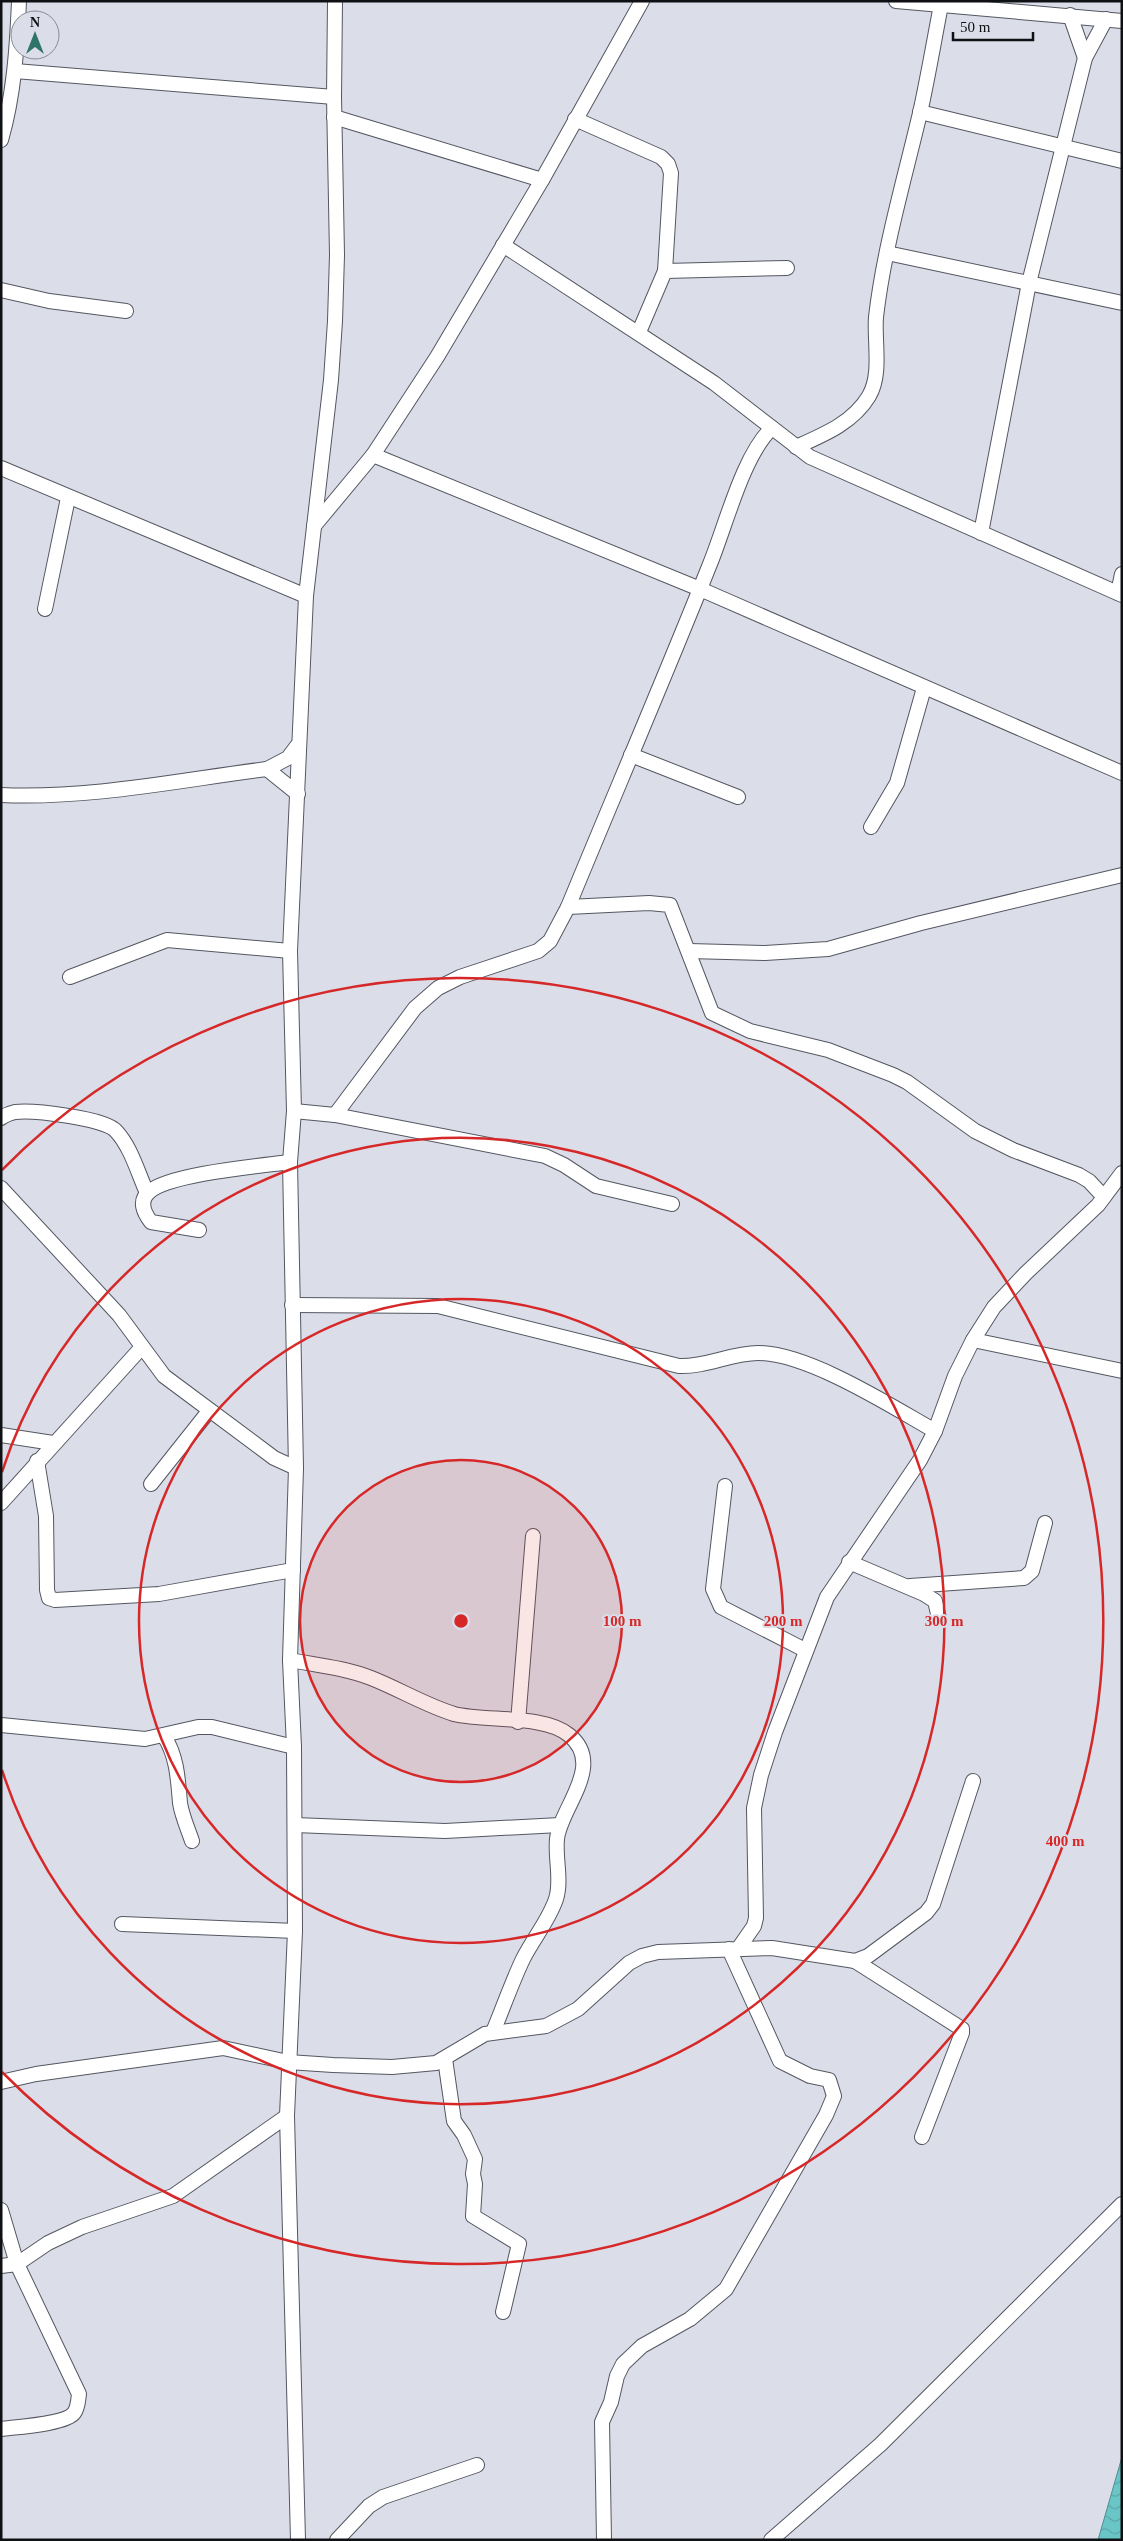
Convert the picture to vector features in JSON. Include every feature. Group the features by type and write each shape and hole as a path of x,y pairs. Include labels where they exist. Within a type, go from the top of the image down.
{"street":[{"path":"2,134 15,71 19,1"},
{"path":"298,2540 287,2116 295,1931 294,1747 290,1660 296,1468 290,1162 294,1111 290,950 298,794 297,746 306,596 331,380 335,321 337,255 334,117 336,1"},
{"path":"314,527 372,456 437,357 542,180 642,1"},
{"path":"896,1 1122,20"},
{"path":"796,447 840,426 855,414 870,395 875,377 876,316 894,213 948,4"},
{"path":"1070,15 1085,58"},
{"path":"981,533 1029,283 1085,58 1106,19"},
{"path":"15,71 334,98"},
{"path":"920,112 1122,161"},
{"path":"334,117 542,180"},
{"path":"575,119 661,157 668,164 671,173 665,271 639,332"},
{"path":"503,245 639,332 714,383 810,457 1120,594 1122,574"},
{"path":"887,253 1122,303"},
{"path":"665,271 787,268"},
{"path":"1,290 50,301 126,311"},
{"path":"335,1115 414,1008 438,988 460,977 538,951 550,941 568,907 700,589 748,464 761,438 772,428"},
{"path":"372,456 700,589 1122,773"},
{"path":"1,468 68,498 306,596"},
{"path":"45,609 68,498"},
{"path":"872,827 897,783 924,688"},
{"path":"1,795 35,797 267,769 288,758 297,746"},
{"path":"631,755 738,797"},
{"path":"267,769 298,794"},
{"path":"689,951 765,953 828,949 921,922 1122,876"},
{"path":"568,907 649,903 670,905 712,1013 750,1031 828,1050 892,1074 907,1082 975,1131 1013,1150 1079,1175 1089,1181 1104,1197"},
{"path":"70,977 167,940 290,950"},
{"path":"294,1111 335,1115 545,1156 564,1164 596,1186 672,1204"},
{"path":"1,1118 14,1112 30,1112 87,1119 108,1124 120,1135 147,1193"},
{"path":"199,1230 151,1222 144,1212 143,1202 147,1193 164,1183 206,1174 290,1162"},
{"path":"733,1949 756,1918 754,1808 761,1774 805,1650 827,1597 920,1460 935,1432 955,1376 973,1340 994,1307 1104,1197 1122,1173"},
{"path":"1,1188 119,1315 164,1376 274,1458 296,1468"},
{"path":"292,1305 438,1306 679,1366 702,1365 747,1354 776,1354 795,1360 868,1393 935,1432"},
{"path":"973,1340 1122,1371"},
{"path":"1,1503 53,1443 142,1347"},
{"path":"152,1484 209,1411"},
{"path":"1,1435 53,1443"},
{"path":"37,1461 46,1516 47,1590 49,1598 55,1600 159,1594 293,1570"},
{"path":"725,1486 714,1578 715,1598 721,1607 805,1650"},
{"path":"910,1586 1024,1578 1032,1571 1045,1523"},
{"path":"518,1722 534,1536"},
{"path":"849,1562 910,1586 935,1602 939,1618"},
{"path":"290,1660 355,1672 438,1709 458,1714 553,1726 568,1734 578,1745 582,1760 581,1780 576,1795 560,1825 557,1838 556,1900 523,1959 492,2032"},
{"path":"1,1725 145,1739 198,1727 212,1727 294,1747"},
{"path":"164,1736 172,1748 180,1786 180,1804 192,1841"},
{"path":"855,1961 868,1956 926,1913 932,1904 973,1781"},
{"path":"294,1825 477,1831 560,1825"},
{"path":"122,1924 295,1931"},
{"path":"604,2540 602,2422 611,2402 623,2364 642,2346 690,2319 726,2289 826,2115 834,2096 829,2080 810,2076 780,2061 733,1949"},
{"path":"1,2082 36,2074 205,2049 236,2049 288,2062 392,2067 436,2063 475,2039 492,2032 546,2026 578,2009 629,1963 642,1956 658,1952 780,1949 855,1961 962,2029 962,2034 922,2137"},
{"path":"445,2059 454,2121 464,2135 475,2158 473,2216 519,2244 503,2312"},
{"path":"1,2266 17,2264 48,2243 82,2227 173,2196 287,2116"},
{"path":"771,2540 881,2444 1122,2204"},
{"path":"1,2210 17,2264 79,2394 78,2405 74,2414 63,2420 1,2429"},
{"path":"337,2540 369,2506 383,2498 477,2465"}],"water":[{"path":"1122,2457 1122,2540 1098,2540"}]}
